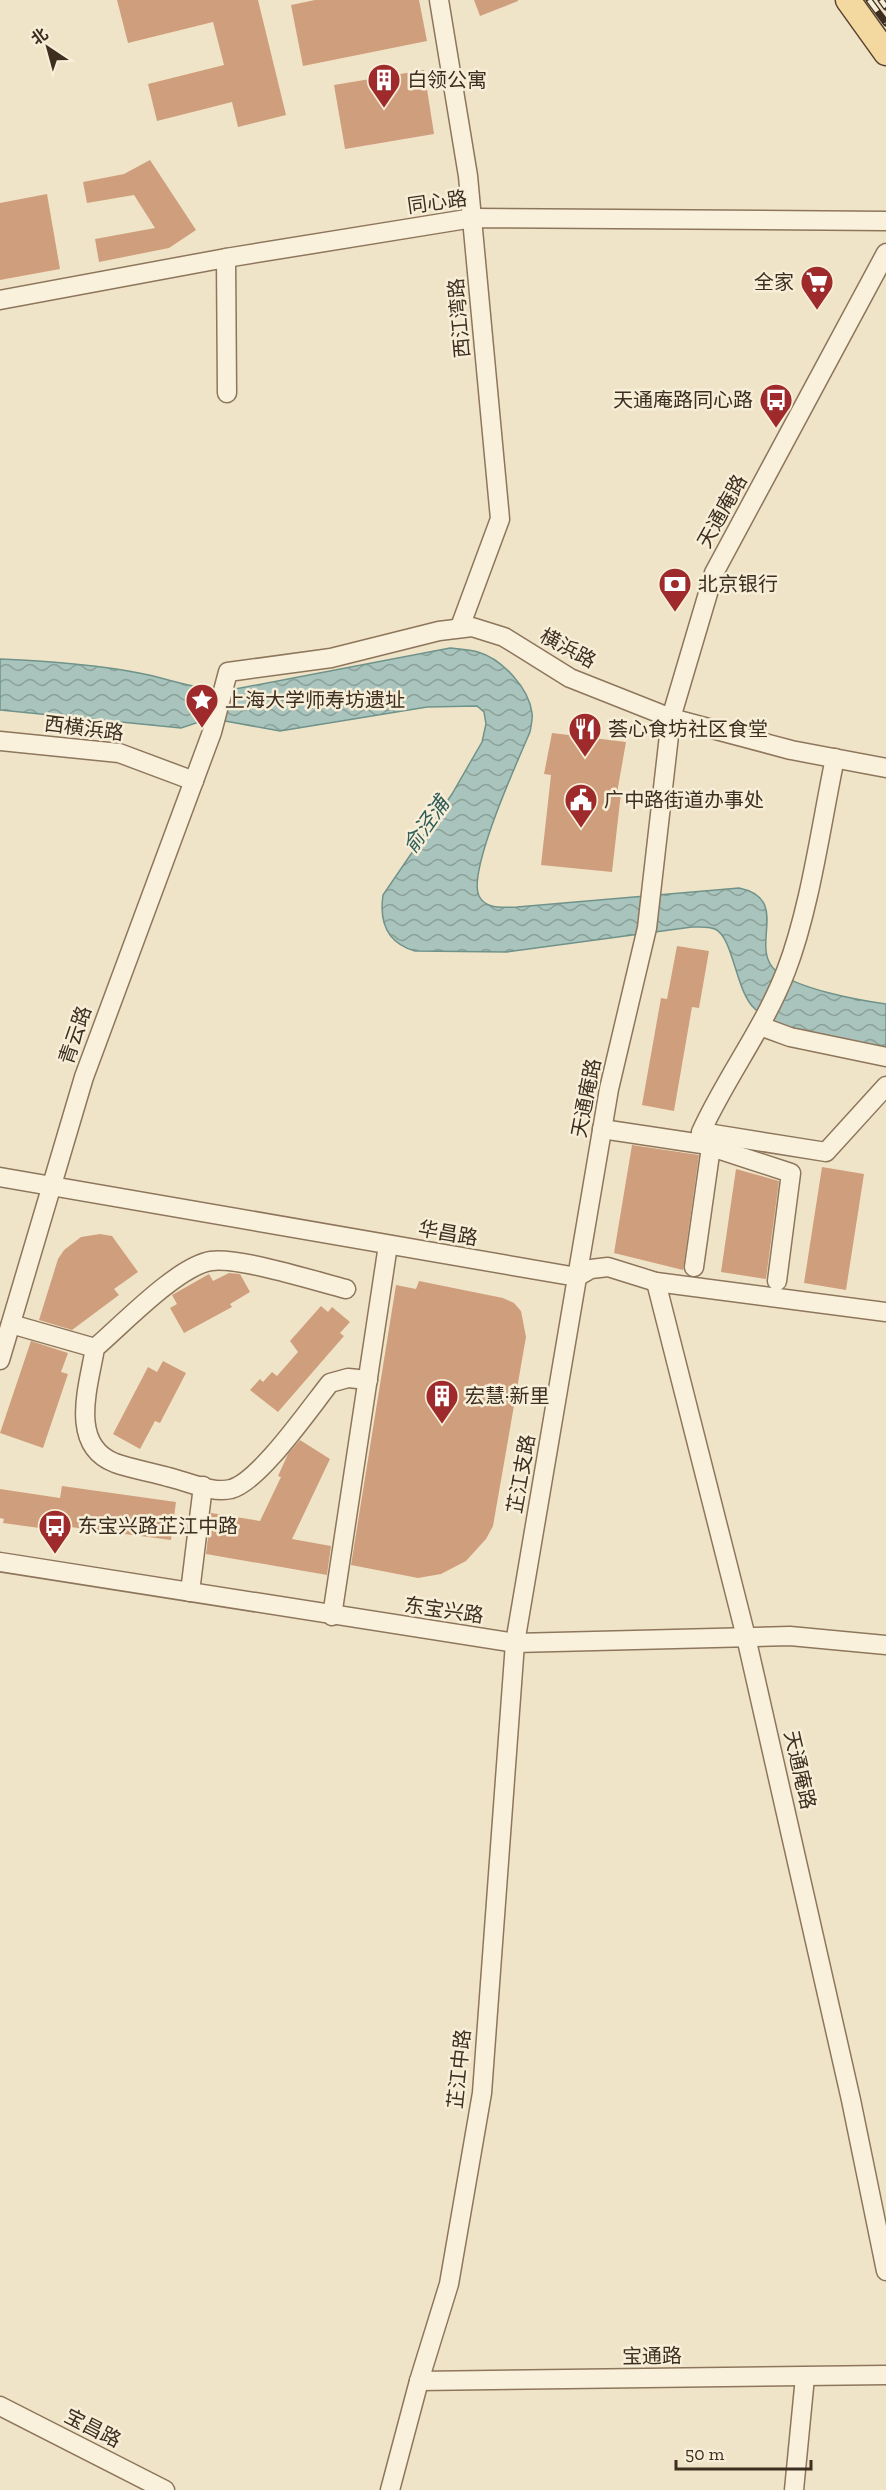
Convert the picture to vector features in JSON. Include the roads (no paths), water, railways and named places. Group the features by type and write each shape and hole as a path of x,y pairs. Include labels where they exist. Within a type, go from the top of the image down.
{"main road":[{"path":"855,9 886,28"},
{"path":"855,9 886,53"}],"street":[{"name":"西江湾路","path":"439,0 472,218 500,519 460,627"},
{"name":"同心路","path":"0,300 226,258 472,218 886,221"},
{"name":"天通庵路","path":"577,1277 609,1089 647,928 654,885 671,718 714,573 886,253"},
{"path":"226,258 227,393"},
{"name":"横浜路","path":"227,676 340,656 460,627 487,630 504,637 570,678 671,718 791,750 886,768"},
{"name":"青云路","path":"0,1360 106,1012 212,732 227,676"},
{"name":"西横浜路","path":"0,741 119,753 194,781"},
{"path":"835,758 806,899 786,970 762,1023 717,1096 701,1132 826,1152 886,1086"},
{"path":"762,1023 790,1037 886,1057"},
{"path":"602,1129 711,1147 791,1173 777,1281"},
{"path":"694,1267 711,1147"},
{"name":"华昌路","path":"0,1177 51,1188 577,1277"},
{"path":"332,1616 388,1245"},
{"path":"346,1289 242,1263 212,1261 190,1268 95,1348 85,1412 86,1431 95,1450 113,1463 203,1486 231,1489 257,1473 330,1383 348,1378 368,1380"},
{"path":"577,1277 591,1269 608,1266 656,1282 886,1312"},
{"name":"芷江支路","path":"515,1643 577,1277"},
{"name":"天通庵路","path":"656,1282 746,1637 851,2100 886,2271"},
{"path":"11,1324 95,1348"},
{"path":"190,1592 203,1486"},
{"name":"东宝兴路","path":"0,1562 515,1643 790,1636 886,1645"},
{"name":"芷江中路","path":"390,2490 419,2381 449,2284 482,2093 515,1643"},
{"name":"宝通路","path":"419,2381 805,2378 886,2375"},
{"path":"794,2490 805,2378"},
{"name":"宝昌路","path":"0,2406 165,2490"}],"water":[{"path":"450,648 478,652 505,668 526,694 532,713 530,732 505,790 480,864 477,883 479,896 486,904 496,907 517,907 739,888 755,894 763,902 767,913 766,949 769,961 776,971 813,988 844,997 886,1004 886,1050 817,1037 782,1026 767,1018 748,1001 726,943 721,934 709,927 692,927 507,952 415,951 398,943 384,923 383,895 452,794 482,742 486,724 484,712 477,706 427,707 280,731 225,721 199,722 181,728 0,710 0,659 105,667 151,675 196,687 230,690"}],"railway":[{"path":"869,0 886,23"},
{"path":"881,0 886,7"}],"place":[{"name":"白领公寓","path":"384,109"},
{"name":"全家","path":"817,311"},
{"name":"天通庵路同心路","path":"776,429"},
{"name":"北京银行","path":"675,613"},
{"name":"上海大学师寿坊遗址","path":"202,729"},
{"name":"荟心食坊社区食堂","path":"585,758"},
{"name":"广中路街道办事处","path":"581,829"},
{"name":"宏慧·新里","path":"442,1425"},
{"name":"东宝兴路芷江中路","path":"55,1555"}],"water label":[{"name":"俞泾浦","path":"426,825"}]}
